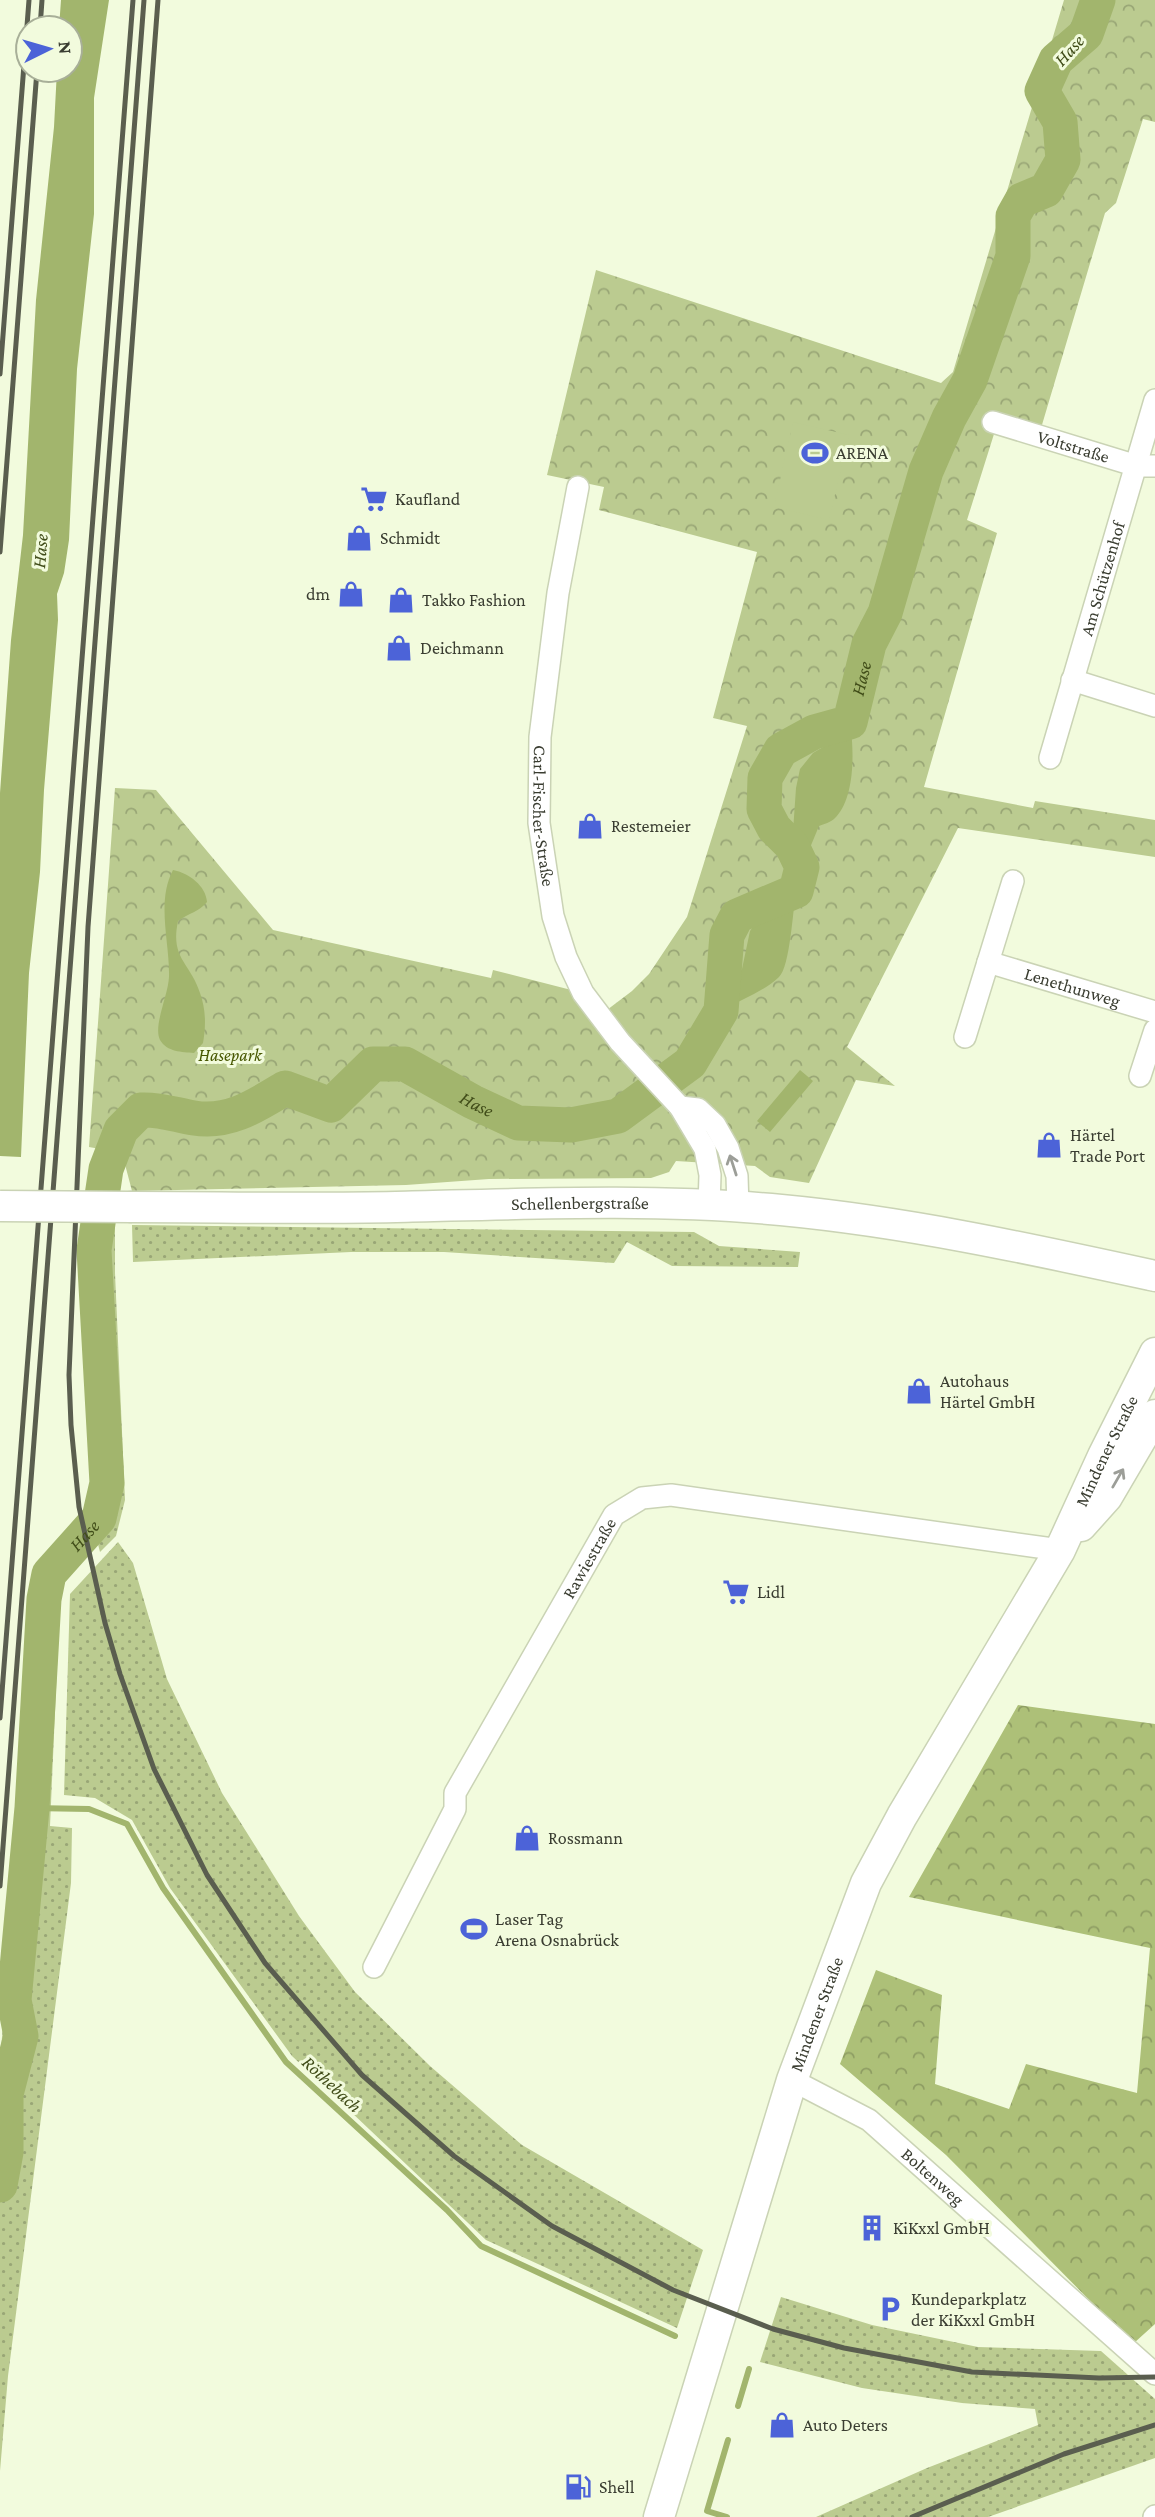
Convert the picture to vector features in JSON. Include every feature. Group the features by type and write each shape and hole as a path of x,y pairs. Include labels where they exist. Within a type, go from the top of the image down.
{"main road":[{"name":"Schellenbergstraße","path":"0,1206 396,1207 639,1202 724,1207 890,1223 952,1233 1155,1276"},
{"name":"Mindener Straße","path":"659,2517 792,2080 866,1883 902,1816 1060,1550 1102,1456 1155,1353"},
{"name":"Mindener Straße","path":"1060,1550 1107,1497 1155,1415"}],"street":[{"name":"Am Schützenhof","path":"1050,758 1072,680 1146,466 1155,400"},
{"name":"Voltstraße","path":"993,422 1042,439 1146,466"},
{"name":"Carl-Fischer-Straße","path":"578,487 558,593 540,737 539,823 553,916 566,957 593,1008 642,1068 680,1107 708,1157 724,1207"},
{"path":"1072,680 1155,706"},
{"path":"965,1037 1013,881"},
{"name":"Lenethunweg","path":"988,962 1155,1012"},
{"path":"1140,1076 1155,1030"},
{"name":"Carl-Fischer-Straße","path":"680,1107 698,1109 715,1125 728,1148 737,1176 724,1207"},
{"name":"Rawiestraße","path":"373,1967 456,1809 455,1793 614,1515 642,1498 671,1495 1060,1550"},
{"name":"Boltenweg","path":"792,2080 869,2120 1155,2374"}],"green space":[{"name":"Hasepark","path":"1064,0 1155,0 1155,122 1143,119 1116,203 1105,213 1036,445 994,434 967,520 997,533 924,787 1033,808 1035,801 1155,820 1155,857 958,828 847,1047 895,1086 856,1080 809,1183 770,1177 755,1166 676,1161 669,1172 651,1178 489,1179 406,1185 132,1191 122,1153 89,1147 115,788 156,790 273,930 491,978 493,970 583,993 599,1016 649,974 687,917 747,726 713,718 757,552 599,510 604,487 547,475 596,270 941,383 953,372"},
{"name":"ARENA","path":"793,422 849,435 829,520 774,507"},
{"path":"96,1224 115,1224 125,1500 116,1536 100,1552 93,1525 99,1518 107,1483 94,1250"},
{"path":"132,1225 694,1232 719,1246 800,1252 798,1267 672,1266 627,1242 614,1263 444,1252 351,1252 133,1262"},
{"path":"118,1542 133,1563 167,1679 222,1793 299,1916 355,1992 430,2066 522,2145 703,2250 677,2328 486,2240 292,2056 170,1888 132,1820 95,1798 64,1795 70,1594"},
{"path":"62,1553 50,1826 72,1828 71,1883 8,2376 0,2471 0,2060 23,1795 35,1564"},
{"path":"1018,1705 1155,1724 1155,2324 1134,2343 946,2155 840,2064 876,1970 942,1995 935,2084 1009,2109 1026,2064 1137,2093 1150,1948 909,1897"},
{"path":"781,2297 872,2325 978,2347 1101,2351 1155,2399 1155,2458 988,2517 816,2517 927,2468 1038,2425 1035,2409 962,2403 862,2388 760,2362"}],"water":[{"path":"61,0 109,0 94,98 94,214 77,369 69,540 64,573 57,594 58,620 40,872 29,973 21,1157 0,1156 0,793 11,640 23,535 36,300 56,84 84,84 84,14 60,14"},
{"path":"850,722 852,773 846,799 834,819 819,826 802,867 792,846 800,769 813,753 828,744 835,726"},
{"path":"173,870 196,881 204,891 207,902 178,921 176,934 179,952 196,983 204,1012 203,1043 194,1053 175,1051 167,1047 158,1034 169,977 165,895"},
{"path":"796,891 783,971 766,987 721,1011 723,989 731,984 742,969 750,931 775,899"},
{"path":"800,1070 813,1081 770,1132 757,1121"}],"waterway":[{"name":"Hase","path":"0,2185 6,2152 6,2094 21,2036 14,2000 32,1808 44,1599 49,1574 99,1518 107,1483 94,1250 106,1169 121,1130 141,1110 194,1118 219,1118 242,1112 285,1088 331,1105 373,1064 405,1064 473,1102 518,1123 571,1125 618,1116 690,1063 721,1011 727,935 737,916 796,891 802,867 792,846 774,828 764,809 765,778 781,750 814,732 850,722 869,644 885,613 926,471 949,418 970,380 1013,256 1013,216 1022,200 1046,190 1063,160 1060,122 1042,91 1056,60 1086,34 1098,0"},
{"name":"Röthebach","path":"32,1808 89,1809 127,1824 163,1888 286,2062 447,2210 481,2246 675,2336"},
{"name":"Röthebach","path":"738,2406 749,2369"},
{"name":"Röthebach","path":"727,2517 707,2511 728,2440"}],"railway":[{"path":"0,374 29,0"},
{"path":"41,14 42,0"},
{"path":"0,1718 133,0"},
{"path":"0,1886 144,0"},
{"path":"158,0 88,927 69,1375 79,1507 105,1623 154,1769 207,1875 265,1963 362,2075 454,2156 552,2226 673,2290 773,2329 844,2348 972,2372 1099,2378 1155,2377"},
{"path":"0,552 36,84"},
{"path":"912,2517 1064,2454 1155,2425"}],"place":[{"name":"ARENA","path":"815,453"},
{"name":"Kaufland","path":"374,499"},
{"name":"Schmidt","path":"359,538"},
{"name":"dm","path":"351,594"},
{"name":"Takko Fashion","path":"401,600"},
{"name":"Deichmann","path":"399,648"},
{"name":"Restemeier","path":"590,826"},
{"name":"Härtel Trade Port","path":"1049,1145"},
{"name":"Autohaus Härtel GmbH","path":"919,1391"},
{"name":"Lidl","path":"736,1592"},
{"name":"Rossmann","path":"527,1838"},
{"name":"Laser Tag Arena Osnabrück","path":"474,1929"},
{"name":"KiKxxl GmbH","path":"872,2228"},
{"name":"Kundeparkplatz der KiKxxl GmbH","path":"890,2309"},
{"name":"Auto Deters","path":"782,2425"},
{"name":"Shell","path":"578,2487"}]}
